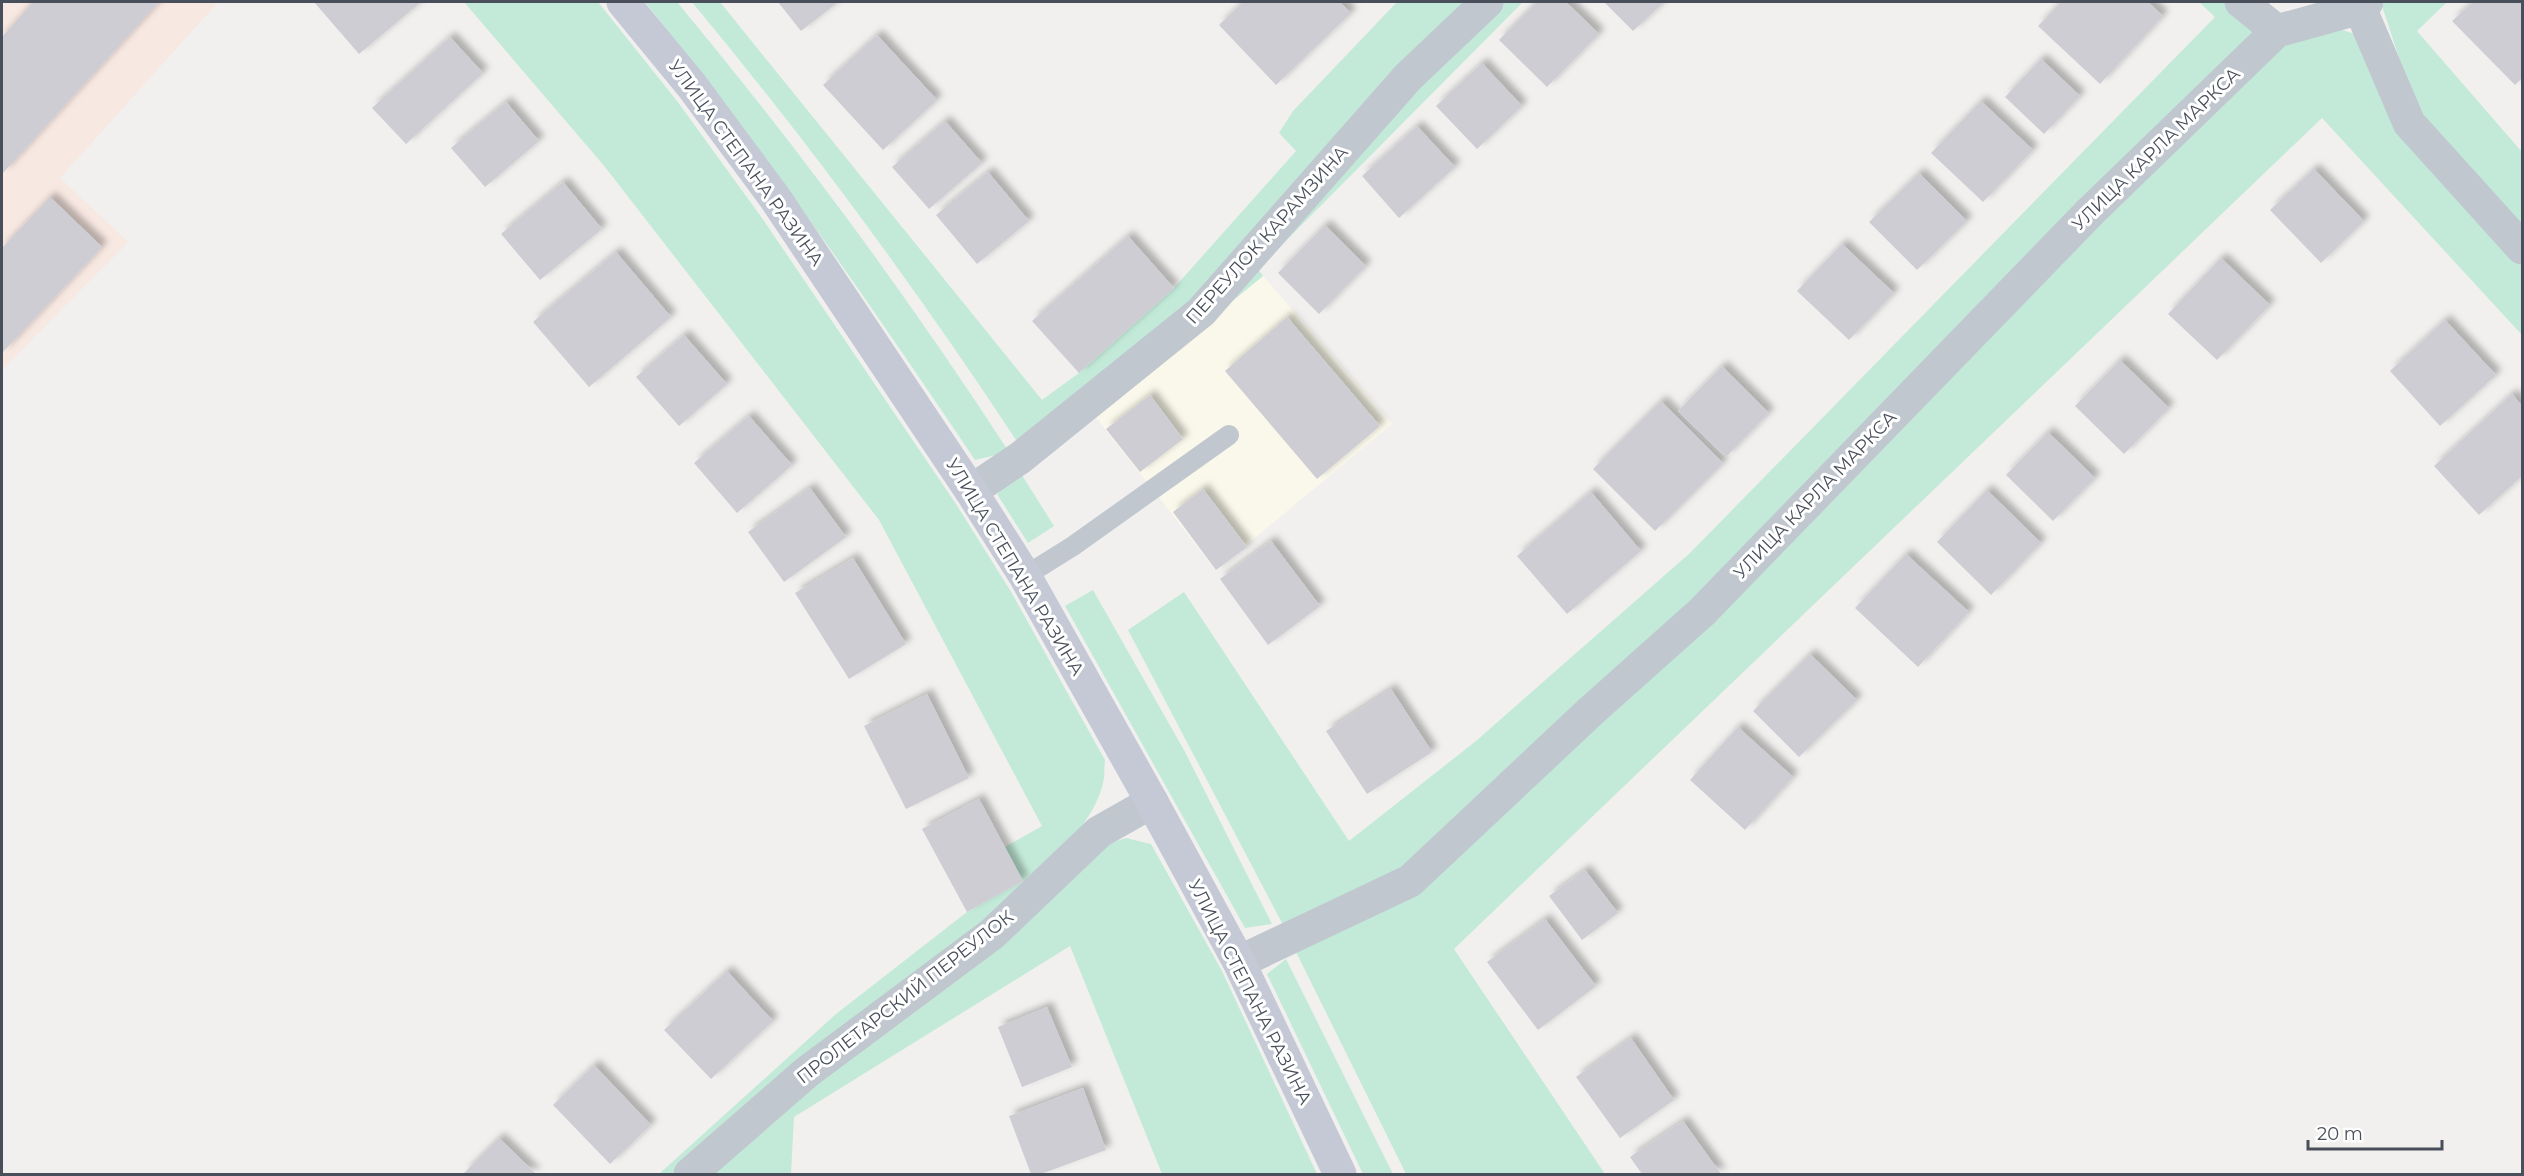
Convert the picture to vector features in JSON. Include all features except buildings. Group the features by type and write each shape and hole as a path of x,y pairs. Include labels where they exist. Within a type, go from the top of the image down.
{"main road":[{"name":"УЛИЦА СТЕПАНА РАЗИНА","path":"623,2 692,86 775,198 971,490 1025,576 1239,962 1340,1174"}],"street":[{"name":"ПЕРЕУЛОК КАРАМЗИНА","path":"971,490 1020,458 1202,312 1408,77 1487,2"},
{"path":"2241,2 2277,31"},
{"path":"2364,4 2409,123 2523,248"},
{"name":"УЛИЦА КАРЛА МАРКСА","path":"1239,962 1410,881 1591,711 1702,612 2090,212 2277,31 2364,4"},
{"name":"ПРОЛЕТАРСКИЙ ПЕРЕУЛОК","path":"690,1174 807,1072 992,934 1099,832 1152,802"}],"lane":[{"path":"1025,576 1073,546 1229,435"}],"shaded area":[{"path":"2,2 218,2 60,178 128,242 2,370"},
{"path":"1263,276 1392,424 1216,570 1094,415"}],"green space":[{"path":"464,2 598,2 677,101 762,218 956,504 1010,590 1105,760 1104,780 1095,805 1081,828 1050,868 678,1174 659,1174 836,1014 967,912 1023,881 1005,847 1042,826 879,520 605,167"},
{"path":"645,2 677,2 721,56 850,222 931,336 1009,452 975,460 856,285 774,170"},
{"path":"692,2 720,2 1042,400 1079,373 1174,288 1296,151 1279,133 1293,111 1397,2 1474,2 1196,304 1020,446 943,331 862,219 736,55"},
{"path":"1495,2 1523,2 1258,269 1263,276 1094,414"},
{"path":"2199,2 2229,2 2263,30 1694,603 1408,875 1293,925 1282,923 1128,630 1184,592 1349,841 1476,741 1690,553 2215,17"},
{"path":"2386,2 2447,2 2417,31 2522,152 2522,234 2418,115 2382,6"},
{"path":"2339,29 2358,35 2522,263 2522,335 2322,118 1454,949 1605,1174 1406,1174 1295,950 1414,888 2090,219 2284,46"},
{"path":"1020,472 1054,526 1028,543 997,494"},
{"path":"1093,590 1184,750 1272,924 1245,928 1065,606"},
{"path":"1126,838 1151,844 1222,971 1317,1174 1162,1174 1070,946 794,1117 791,1174 705,1174 1096,848"},
{"path":"1286,959 1393,1174 1363,1174 1267,974"}]}
